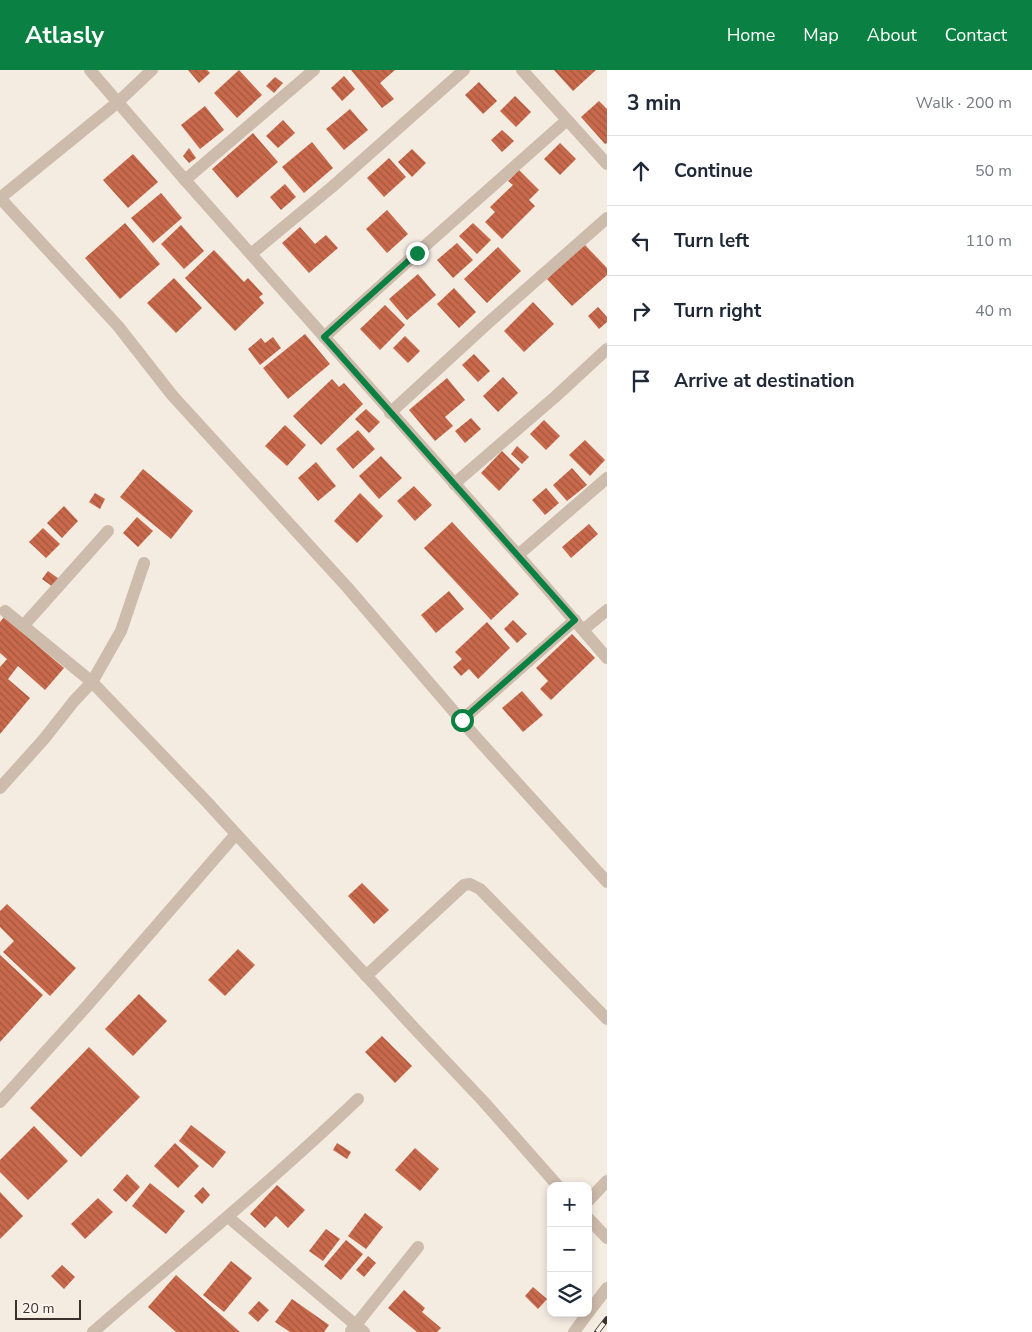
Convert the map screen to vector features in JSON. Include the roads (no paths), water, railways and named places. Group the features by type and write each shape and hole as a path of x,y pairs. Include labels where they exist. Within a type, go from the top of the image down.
{"street":[{"path":"90,70 607,658"},
{"path":"152,70 118,102 0,198 118,326 172,395 347,587 462,720 607,882"},
{"path":"185,180 314,70"},
{"path":"252,254 332,187 464,70"},
{"path":"522,70 607,164"},
{"path":"324,337 567,120"},
{"path":"390,413 607,218"},
{"path":"454,484 555,397 607,349"},
{"path":"518,555 607,478"},
{"path":"24,625 108,531"},
{"path":"0,788 92,682 121,631 144,562"},
{"path":"462,720 579,625 607,610"},
{"path":"6,611 92,682 236,834 484,1102 554,1182"},
{"path":"0,1102 86,1007 236,834"},
{"path":"366,976 464,885 470,884 480,889 607,1019"},
{"path":"93,1332 228,1217 309,1145 358,1098"},
{"path":"592,1198 607,1181"},
{"path":"228,1217 357,1330 418,1247"},
{"path":"592,1222 607,1238"},
{"path":"592,1308 607,1288"},
{"path":"574,1332 585,1317"}],"railway":[{"path":"597,1332 607,1319"}]}
